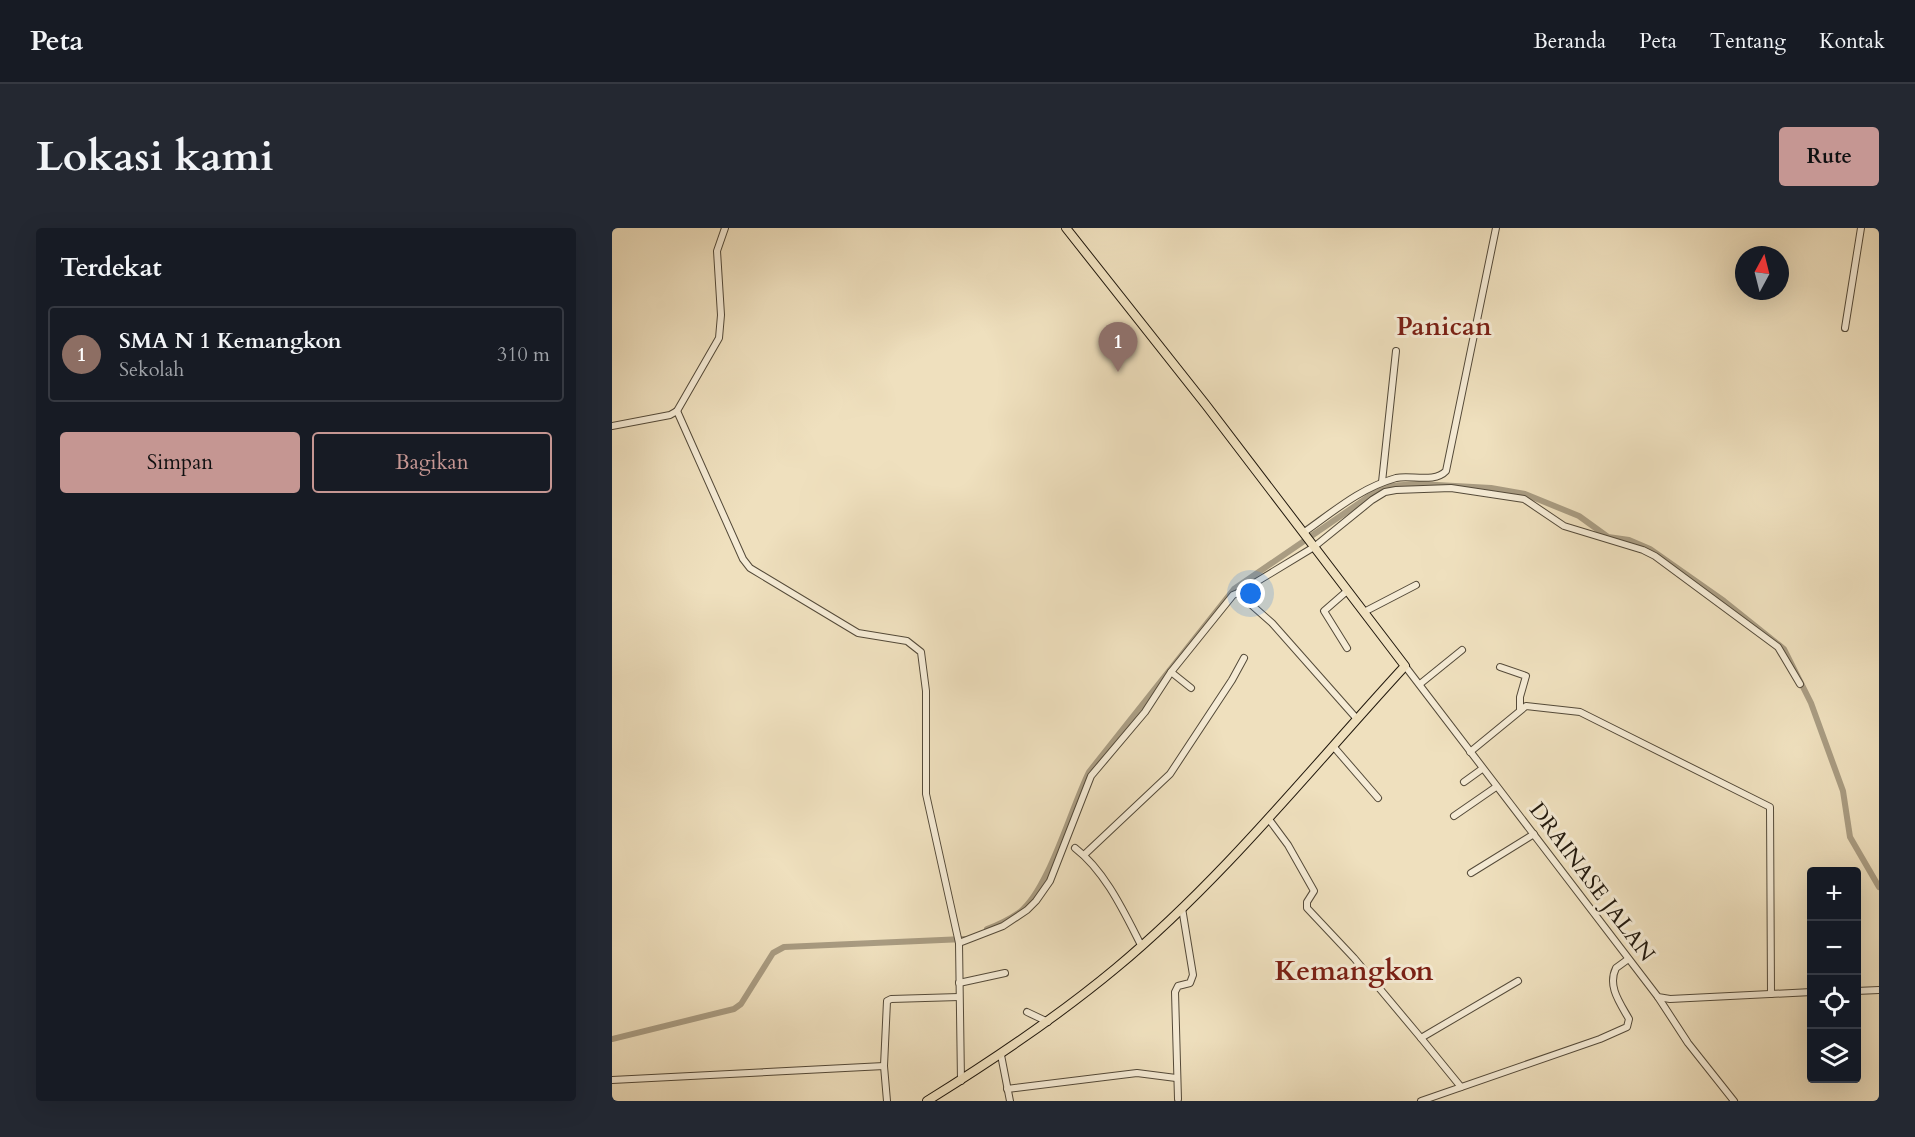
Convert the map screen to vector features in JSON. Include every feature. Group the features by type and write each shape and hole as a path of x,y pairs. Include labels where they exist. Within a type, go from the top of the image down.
{"main road":[{"path":"927,1101 1001,1055 1048,1022 1182,908 1268,818 1405,666 1206,405 1066,228"}],"street":[{"path":"612,426 670,416 676,411 718,338 721,315 717,251 725,228"},
{"path":"1303,533 1358,494 1382,482 1401,477 1438,477 1446,471 1496,228"},
{"path":"1845,328 1861,228"},
{"path":"1382,482 1396,351"},
{"path":"676,411 743,559 750,568 858,633 907,641 921,652 926,690 924,769 926,794 959,940 961,1081"},
{"path":"959,940 1003,926 1036,901 1050,881 1091,776 1145,712 1172,672 1233,595 1314,546 1355,512 1385,492 1451,489 1524,499 1564,526 1655,556 1779,647 1800,684"},
{"path":"1364,612 1416,585"},
{"path":"1347,591 1324,611 1347,648"},
{"path":"1238,593 1272,623 1357,719"},
{"path":"1420,684 1462,650"},
{"path":"1084,855 1170,774 1244,658"},
{"name":"DRAINASE JALAN","path":"1405,666 1627,960 1658,997 1688,1043 1734,1101"},
{"path":"1500,667 1526,676 1520,698 1520,710"},
{"path":"1172,672 1191,688"},
{"path":"1470,752 1520,710 1533,705 1580,712 1770,807 1771,994"},
{"path":"1333,746 1377,798"},
{"path":"1464,782 1482,769"},
{"path":"1454,816 1496,787"},
{"path":"1268,818 1284,838 1314,891 1314,895 1308,900 1307,908 1354,958 1461,1087"},
{"path":"1471,873 1534,834"},
{"path":"1075,848 1084,855 1120,904 1141,945"},
{"path":"1178,1099 1176,1078 1178,1030 1175,992 1178,986 1190,983 1193,975 1182,908"},
{"path":"1421,1101 1600,1039 1627,1027 1629,1021 1617,999 1614,977 1616,968 1627,960"},
{"path":"959,983 1005,973"},
{"path":"1421,1038 1518,981"},
{"path":"1861,990 1879,990"},
{"path":"1658,997 1670,999 1807,992"},
{"path":"887,1101 884,1066 887,1001 891,999 959,998"},
{"path":"1027,1012 1048,1022"},
{"path":"1001,1055 1010,1101"},
{"path":"612,1080 884,1066"},
{"path":"1007,1089 1137,1073 1176,1078"}],"waterway":[{"path":"987,929 1016,915 1031,901 1059,847 1089,772 1234,589 1374,493 1389,486 1419,484 1491,488 1525,494 1579,516 1608,537 1629,540 1650,549 1724,601 1784,649 1811,703 1843,791 1850,837 1879,887"},
{"path":"612,1039 734,1009 741,1004 773,953 784,947 964,939"}],"place":[{"name":"SMA N 1 Kemangkon","path":"1118,372"}],"district":[{"name":"Panican","path":"1444,326"},
{"name":"Kemangkon","path":"1354,971"}]}
